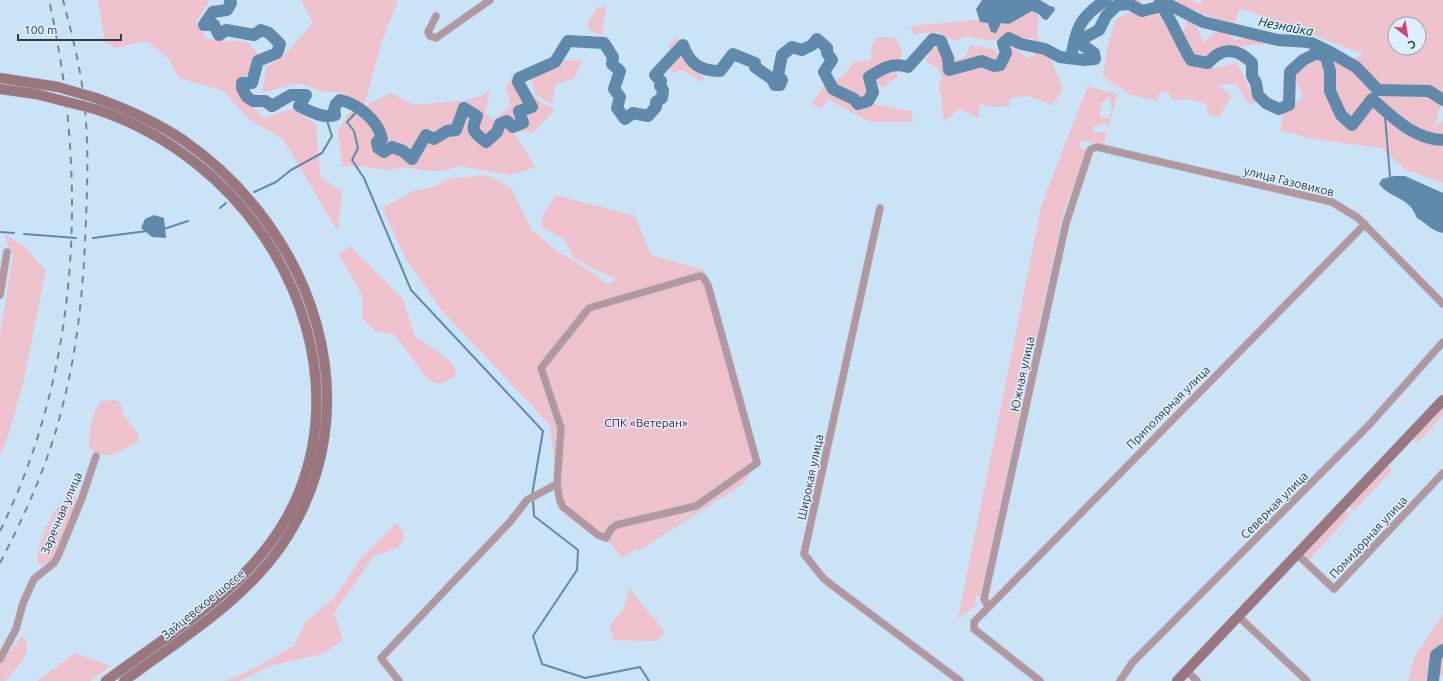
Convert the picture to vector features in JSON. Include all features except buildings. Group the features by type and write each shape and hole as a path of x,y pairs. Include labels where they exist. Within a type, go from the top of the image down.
{"main road":[{"name":"Зайцевское шоссе","path":"0,78 47,85 87,94 147,119 181,139 218,168 250,201 282,244 297,272 312,308 324,355 328,388 325,436 316,474 308,496 289,534 269,562 250,583 228,603 124,681"},
{"name":"Зайцевское шоссе","path":"0,89 48,97 101,111 138,127 181,152 206,172 245,212 264,236 287,276 306,323 314,360 317,402 314,436 306,469 289,512 270,542 257,560 218,598 106,681"},
{"path":"1177,681 1192,676 1298,555 1443,400"}],"street":[{"path":"436,16 428,32 430,36 436,38 490,0"},
{"name":"улица Газовиков","path":"1093,148 1097,147 1332,202 1352,213 1365,224 1443,304"},
{"name":"Южная улица","path":"988,606 984,599 1066,223 1089,153 1093,148"},
{"name":"Широкая улица","path":"880,208 804,554 823,578 960,681"},
{"name":"Приполярная улица","path":"1040,681 974,629 974,622 988,606 1365,224"},
{"path":"0,295 7,252"},
{"path":"699,276 703,277 708,285 757,463 696,506 616,525 610,529 606,538 598,535 564,507 560,501 557,484 561,428 541,368 589,308 699,276"},
{"name":"Северная улица","path":"1120,681 1132,663 1369,425 1443,342"},
{"name":"Заречная улица","path":"0,659 16,629 23,604 34,579 54,563 58,556 82,498 96,456"},
{"name":"Помидорная улица","path":"1298,555 1334,588 1443,473"},
{"path":"399,681 381,658 510,522 523,504 557,484"},
{"path":"1242,620 1307,681"}],"green space":[{"path":"98,0 208,0 208,4 196,22 207,39 247,42 261,56 242,83 244,93 253,106 264,118 292,109 316,124 320,176 342,192 338,232 283,139 250,120 222,90 179,78 169,59 146,41 116,48 105,42"},
{"path":"301,0 398,0 382,41 364,106 342,93 321,91 299,83 262,93 266,67 283,57 313,23"},
{"path":"1120,0 1140,0 1149,17 1159,10 1187,64 1209,69 1237,63 1256,102 1250,105 1236,84 1218,85 1232,96 1219,118 1208,114 1206,104 1190,99 1173,100 1167,91 1158,95 1158,101 1130,95 1103,76 1108,45 1116,19 1131,12"},
{"path":"1176,0 1191,0 1199,4 1203,0 1443,0 1443,99 1434,128 1443,120 1443,183 1406,170 1381,148 1319,140 1280,131 1283,114 1303,97 1293,74 1319,58 1349,60 1364,54 1240,8 1234,24 1199,13 1199,11 1189,9"},
{"path":"604,6 606,8 602,35 591,32 587,24 597,8"},
{"path":"1032,11 1039,14 1037,35 1052,62 1063,90 1052,105 1029,96 1009,98 1010,106 994,107 980,104 979,118 959,109 944,122 939,83 943,78 937,67 926,62 931,48 949,48 957,60 966,56 970,45 993,49 1008,61 1011,46 1027,58 1035,55 1034,39 1010,37 988,41 968,36 954,41 937,32 913,34 911,26 975,20 988,23 991,32 1002,23 1009,24"},
{"path":"1188,18 1193,21 1204,42 1215,32 1227,32 1235,40 1251,37 1265,39 1264,45 1246,45 1227,53 1217,50 1201,61 1193,58 1181,37"},
{"path":"677,37 704,77 702,82 682,70 671,74 669,44"},
{"path":"878,37 896,38 903,54 894,68 898,76 883,88 876,81 874,104 911,111 913,122 870,122 829,100 820,108 812,104 824,86 845,75 853,62 871,60 872,45"},
{"path":"582,60 574,79 556,84 552,104 535,94 531,80 563,61"},
{"path":"512,76 542,103 555,109 534,132 513,132 536,167 510,175 460,166 442,171 420,170 407,167 388,170 359,166 342,166 338,132 348,114 391,93 414,105 467,100 483,95 490,90 485,112 493,120 511,106 506,88"},
{"path":"1088,86 1117,94 1109,126 1101,123 1100,126 1094,126 1092,132 1107,132 1104,145 1081,141 1079,147 1087,150 1063,214 980,596 976,595 975,602 978,603 958,619 1042,203","holes":["1106,98 1110,99 1110,103 1112,105 1109,118 1099,117 1102,102 1104,102"]},
{"name":"СПК «Ветеран»","path":"487,175 511,188 531,229 557,251 591,271 608,285 616,278 594,269 574,258 564,239 541,227 544,213 556,195 635,216 651,255 703,270 757,463 651,539 743,476 750,474 743,484 637,552 639,547 623,558 606,538 563,507 557,484 550,425 442,311 405,257 382,208 411,192 435,186 451,178"},
{"path":"6,235 26,248 38,263 46,269 23,384 7,439 0,455 0,335 13,255 6,243"},
{"path":"350,246 403,299 415,336 444,356 455,367 456,376 440,384 429,381 395,335 375,331 363,319 362,295 339,254"},
{"path":"101,401 119,401 125,417 137,432 139,441 120,452 103,455 89,448 91,423 95,411"},
{"path":"1443,406 1443,415 1417,443 1413,438"},
{"path":"1387,465 1392,470 1354,511 1349,506"},
{"path":"74,488 77,490 74,508 51,561 42,565 37,562 37,556 45,531 55,511"},
{"path":"1345,511 1350,515 1309,560 1304,555"},
{"path":"396,523 402,530 404,537 399,547 374,556 334,613 343,640 325,653 270,666 240,681 224,681 241,675 294,646 305,623 335,597 361,558"},
{"path":"629,588 665,632 657,641 614,640 609,627 624,608"},
{"path":"1443,614 1443,675 1429,681 1408,681 1414,658"},
{"path":"22,636 26,641 26,653 19,665 5,681 0,681 0,663"},
{"path":"75,653 111,666 90,681 37,681"}],"water":[{"path":"982,0 1040,0 1054,7 1055,10 1047,20 1043,19 1039,14 1032,11 1009,24 1001,23 996,33 991,32 988,23 980,22 976,9"},
{"path":"1394,176 1405,176 1443,193 1443,233 1435,231 1417,218 1410,206 1389,193 1379,184 1382,179"},
{"path":"154,215 164,218 166,238 152,237 141,228 145,219"}],"waterway":[{"name":"Незнайка","path":"230,0 231,3 227,10 213,12 204,25 214,25 219,35 226,30 254,35 261,30 269,33 280,44 277,53 258,61 252,83 242,83 242,88 247,97 253,101 265,101 272,106 291,95 306,95 299,106 317,114 326,116 335,115 334,110 336,104 340,100 347,102 360,109 372,119 380,132 382,139 377,142 378,148 384,152 392,147 403,151 412,159 426,135 434,139 447,131 456,130 464,108 477,116 474,131 486,142 497,132 500,124 507,121 513,127 523,123 519,111 532,107 518,82 519,78 555,62 568,41 604,43 613,57 612,64 620,71 614,89 620,97 617,108 625,119 633,113 648,116 656,107 656,102 662,98 663,90 660,86 661,81 655,75 683,45 689,57 701,68 720,71 733,54 755,63 755,67 772,79 775,85 780,85 782,80 778,75 782,55 792,47 802,50 812,45 817,39 827,48 827,53 832,60 824,72 833,89 854,99 858,104 868,101 873,92 869,77 888,67 897,65 908,67 933,39 941,41 948,58 949,70 982,61 994,66 1000,65 1006,53 1003,43 1009,38 1021,44 1045,49 1060,57 1084,60 1095,59 1094,53 1081,44 1086,37 1099,30 1106,16 1117,5 1129,4 1142,11 1162,6 1191,60 1208,63 1219,54 1225,52 1230,51 1241,54 1252,63 1252,76 1256,83 1258,95 1266,103 1279,109 1289,105 1290,72 1303,60 1317,53 1326,57 1330,71 1330,91 1341,115 1352,125 1372,99 1404,126 1422,136 1443,140"},
{"name":"Незнайка","path":"1071,58 1077,31 1081,24 1090,12 1106,0"},
{"name":"Незнайка","path":"1160,0 1203,22 1278,40 1309,42 1356,67 1378,90 1429,91 1443,100"},
{"path":"1383,108 1390,177"},
{"path":"359,109 347,122 354,131 358,148 352,160 364,178 411,290 543,431 532,495"},
{"path":"254,192 276,182 291,170 322,153 332,136 325,115"},
{"path":"220,208 226,203"},
{"path":"164,229 188,221"},
{"path":"93,238 147,231"},
{"path":"0,232 14,233"},
{"path":"24,234 76,238"},
{"path":"533,500 534,516 578,550 577,570 533,636 542,664 585,678 640,667 649,681"},
{"name":"Незнайка","path":"1433,681 1436,655 1443,650"}],"railway":[{"path":"0,531 27,468 47,404 61,337 70,270 72,202 69,134 61,67 49,0"},
{"path":"0,563 29,504 59,421 69,378 80,310 87,200 86,127 83,91 63,0"}]}
